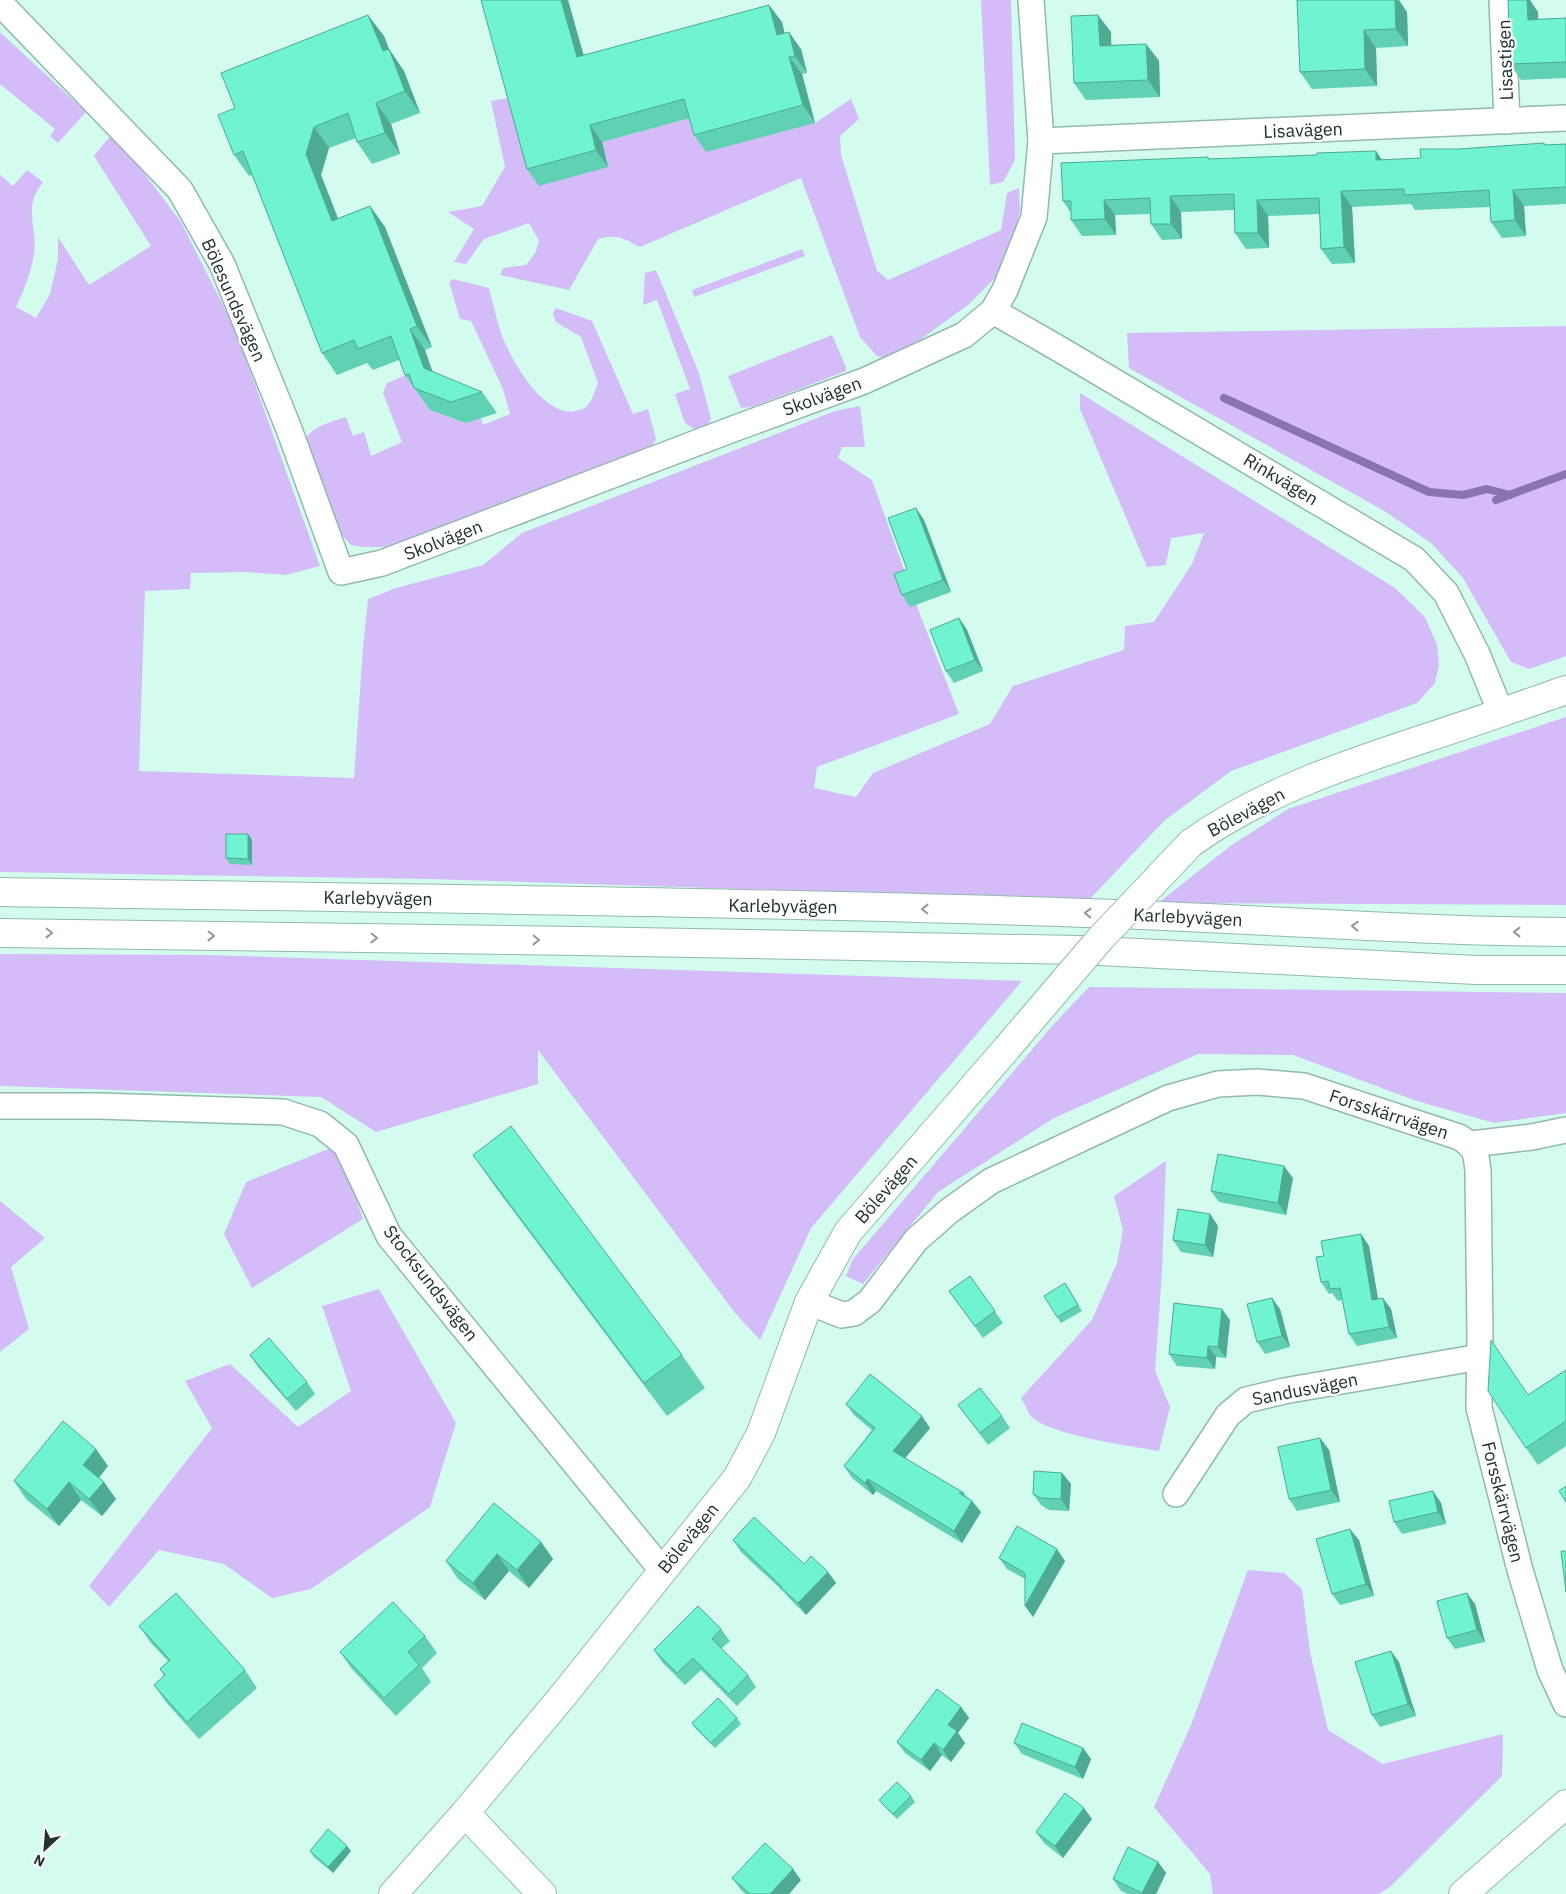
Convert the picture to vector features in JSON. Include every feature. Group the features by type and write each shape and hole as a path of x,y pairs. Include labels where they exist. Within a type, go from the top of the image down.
{"main road":[{"name":"Bölevägen","path":"393,1894 465,1813 566,1692 737,1478 768,1417 809,1302 848,1232 1100,939 1191,843 1219,823 1265,800 1346,765 1566,690"},
{"name":"Karlebyvägen","path":"0,892 587,901 1088,912 1476,931 1566,932"},
{"path":"0,933 1080,950 1466,969 1566,970"},
{"path":"1463,1894 1566,1804"},
{"path":"465,1813 542,1894"}],"street":[{"name":"Skolvägen","path":"341,572 382,563 733,429 864,382 964,335 993,311 1005,290 1034,218 1040,141 1030,0"},
{"name":"Lisastigen","path":"1502,0 1507,121"},
{"name":"Bölesundsvägen","path":"0,3 180,190 222,264 289,429 341,572"},
{"name":"Lisavägen","path":"1040,141 1566,118"},
{"name":"Rinkvägen","path":"993,311 1414,559 1446,593 1477,654 1501,713"},
{"name":"Forsskärrvägen","path":"809,1302 842,1315 854,1313 870,1300 916,1240 949,1211 991,1181 1168,1098 1218,1084 1257,1082 1304,1086 1459,1137 1471,1144 1476,1155 1478,1171 1479,1408 1520,1570 1550,1670 1566,1704"},
{"name":"Stocksundsvägen","path":"0,1106 99,1106 283,1112 320,1124 346,1145 389,1236 662,1570"},
{"path":"1471,1144 1532,1137 1566,1130"},
{"name":"Sandusvägen","path":"1176,1494 1228,1415 1246,1400 1284,1391 1480,1357"}],"shaded area":[{"path":"981,0 1011,0 1015,160 1003,182 990,185"},
{"path":"0,32 86,112 58,143 50,136 55,129 0,84"},
{"path":"515,97 608,167 602,142 697,116 815,123 851,99 859,119 840,136 841,155 877,271 888,280 1001,230 1007,193 1019,188 1020,211 1006,267 968,305 910,347 886,358 877,356 860,337 801,178 640,247 620,238 598,239 569,290 500,275 503,268 526,265 535,253 539,241 529,223 484,239 466,264 454,262 474,229 448,212 482,206 505,167 491,101"},
{"path":"111,135 134,160 181,222 236,331 320,566 286,575 246,572 191,573 190,589 145,591 139,771 354,778 368,599 396,588 483,565 522,533 835,411 860,406 865,447 842,447 838,458 872,480 921,617 959,714 817,767 814,788 856,797 873,773 990,724 1013,686 1124,650 1125,626 1154,622 1192,564 1204,533 1171,538 1166,565 1147,567 1080,409 1080,393 1395,588 1425,617 1437,645 1439,665 1435,683 1417,703 1231,771 1164,821 1089,900 429,879 0,872 0,175 13,186 27,170 43,182 33,200 32,218 35,244 33,261 16,307 36,318 50,294 58,259 58,237 89,285 151,246 94,156"},
{"path":"802,249 805,256 694,297 692,290"},
{"path":"656,270 699,373 711,419 708,424 694,429 685,423 675,394 690,389 657,300 643,305 645,273"},
{"path":"453,279 489,288 505,344 520,371 540,396 564,411 576,411 586,407 592,399 598,383 581,337 556,322 553,314 556,308 592,321 633,414 648,409 656,439 652,446 592,471 388,547 351,545 338,531 304,441 307,436 322,425 346,417 353,436 364,432 371,456 402,442 383,393 387,383 411,373 424,395 430,410 466,423 481,418 483,425 510,414 503,389 471,321 460,319 449,282"},
{"path":"1566,326 1566,656 1529,669 1511,662 1463,578 1431,543 1386,512 1129,368 1127,333"},
{"path":"832,335 846,371 752,407 741,408 728,376"},
{"path":"1566,717 1566,905 1158,903 1233,844 1288,809"},
{"path":"0,954 206,955 1022,981 811,1228 760,1340 735,1313 538,1050 538,1084 376,1132 321,1097 0,1086"},
{"path":"1089,987 1566,993 1566,1113 1494,1123 1414,1100 1293,1055 1198,1054 1054,1118 938,1192 863,1284 846,1276 853,1259 1053,1025"},
{"path":"338,1145 363,1219 252,1288 224,1234 246,1182"},
{"path":"1166,1161 1162,1272 1155,1371 1170,1407 1159,1451 1090,1439 1039,1422 1030,1415 1021,1398 1092,1320 1117,1263 1123,1230 1114,1196"},
{"path":"0,1201 45,1238 11,1267 29,1329 0,1352"},
{"path":"379,1289 456,1423 430,1507 311,1589 272,1598 224,1564 159,1550 109,1607 89,1586 212,1428 185,1381 230,1364 298,1427 351,1391 322,1306"},
{"path":"1248,1570 1284,1573 1302,1589 1310,1652 1328,1730 1383,1764 1503,1734 1502,1776 1390,1887 1379,1894 1213,1894 1210,1874 1154,1807 1191,1725"}],"building":[{"path":"481,0 561,0 577,57 769,5 777,35 789,32 795,56 789,57 803,105 694,135 684,99 590,125 596,150 527,169"},
{"path":"1297,0 1395,0 1396,29 1364,30 1365,69 1300,72"},
{"path":"1508,0 1527,0 1528,20 1566,18 1566,62 1510,64"},
{"path":"368,15 383,51 389,49 405,91 376,103 385,133 357,142 348,113 314,127 306,154 332,221 370,206 417,326 410,329 424,368 482,392 451,402 414,388 409,374 405,375 391,336 358,349 354,340 322,353 243,151 234,155 218,115 235,108 221,73"},
{"path":"1098,15 1100,46 1146,44 1148,80 1074,83 1071,16"},
{"path":"1544,143 1544,145 1566,144 1566,187 1513,190 1515,220 1491,222 1489,190 1404,195 1404,189 1341,191 1344,247 1321,249 1319,198 1257,200 1258,233 1235,233 1234,194 1170,196 1171,224 1151,224 1150,198 1104,200 1105,219 1071,220 1071,201 1063,201 1061,163 1317,155 1317,153 1376,151 1376,160 1421,158 1420,149 1459,149"},
{"path":"916,508 943,580 902,595 894,574 907,569 888,518"},
{"path":"959,618 975,660 946,671 930,630"},
{"path":"226,834 248,834 248,859 226,858"},
{"path":"511,1126 682,1355 644,1383 473,1155"},
{"path":"1218,1154 1284,1166 1278,1203 1211,1191"},
{"path":"1178,1209 1210,1214 1205,1245 1173,1240"},
{"path":"1361,1234 1372,1300 1383,1298 1389,1327 1349,1334 1340,1288 1330,1289 1328,1281 1321,1282 1316,1257 1324,1256 1321,1241"},
{"path":"970,1276 995,1311 975,1326 949,1291"},
{"path":"1065,1283 1078,1305 1057,1317 1044,1296"},
{"path":"1272,1298 1282,1336 1257,1342 1247,1304"},
{"path":"1174,1303 1222,1309 1218,1347 1208,1346 1207,1358 1169,1354"},
{"path":"269,1338 307,1382 287,1399 250,1355"},
{"path":"1491,1340 1528,1395 1566,1370 1566,1421 1526,1448 1488,1391"},
{"path":"870,1374 922,1416 893,1451 964,1493 959,1493 972,1501 954,1531 868,1479 865,1483 844,1466 875,1428 846,1404"},
{"path":"980,1388 1002,1416 980,1433 958,1405"},
{"path":"63,1421 96,1449 83,1465 104,1482 89,1499 69,1482 47,1509 14,1481"},
{"path":"1320,1438 1331,1490 1289,1499 1278,1447"},
{"path":"1034,1471 1062,1473 1061,1499 1041,1498 1033,1494"},
{"path":"1566,1486 1566,1502 1559,1491"},
{"path":"1433,1491 1438,1512 1394,1522 1389,1501"},
{"path":"494,1503 541,1542 517,1570 497,1554 473,1583 446,1561"},
{"path":"754,1517 804,1564 811,1556 828,1572 798,1603 733,1540"},
{"path":"1017,1526 1057,1549 1025,1606 1025,1573 999,1558"},
{"path":"1350,1529 1366,1584 1332,1594 1316,1539"},
{"path":"1561,1551 1566,1551 1566,1592"},
{"path":"176,1593 245,1670 187,1722 154,1685 165,1675 160,1669 170,1660 139,1626"},
{"path":"1467,1593 1477,1630 1447,1638 1437,1601"},
{"path":"393,1602 425,1636 408,1652 419,1665 384,1698 340,1652"},
{"path":"698,1606 721,1629 712,1639 748,1675 729,1694 693,1658 677,1673 654,1650"},
{"path":"1391,1651 1408,1704 1372,1715 1355,1662"},
{"path":"937,1689 961,1707 948,1725 957,1731 943,1750 934,1743 921,1760 897,1742"},
{"path":"718,1698 737,1718 711,1743 692,1723"},
{"path":"1022,1723 1083,1748 1075,1767 1014,1743"},
{"path":"897,1782 911,1796 893,1814 879,1800"},
{"path":"1065,1793 1084,1808 1055,1846 1036,1832"},
{"path":"328,1829 347,1846 328,1867 310,1851"},
{"path":"765,1843 793,1869 770,1894 750,1894 732,1878"},
{"path":"1128,1847 1158,1862 1142,1893 1113,1879"}],"waterway":[{"path":"1224,398 1429,492 1463,495 1487,489 1510,495"},
{"path":"1496,500 1566,474"}]}
